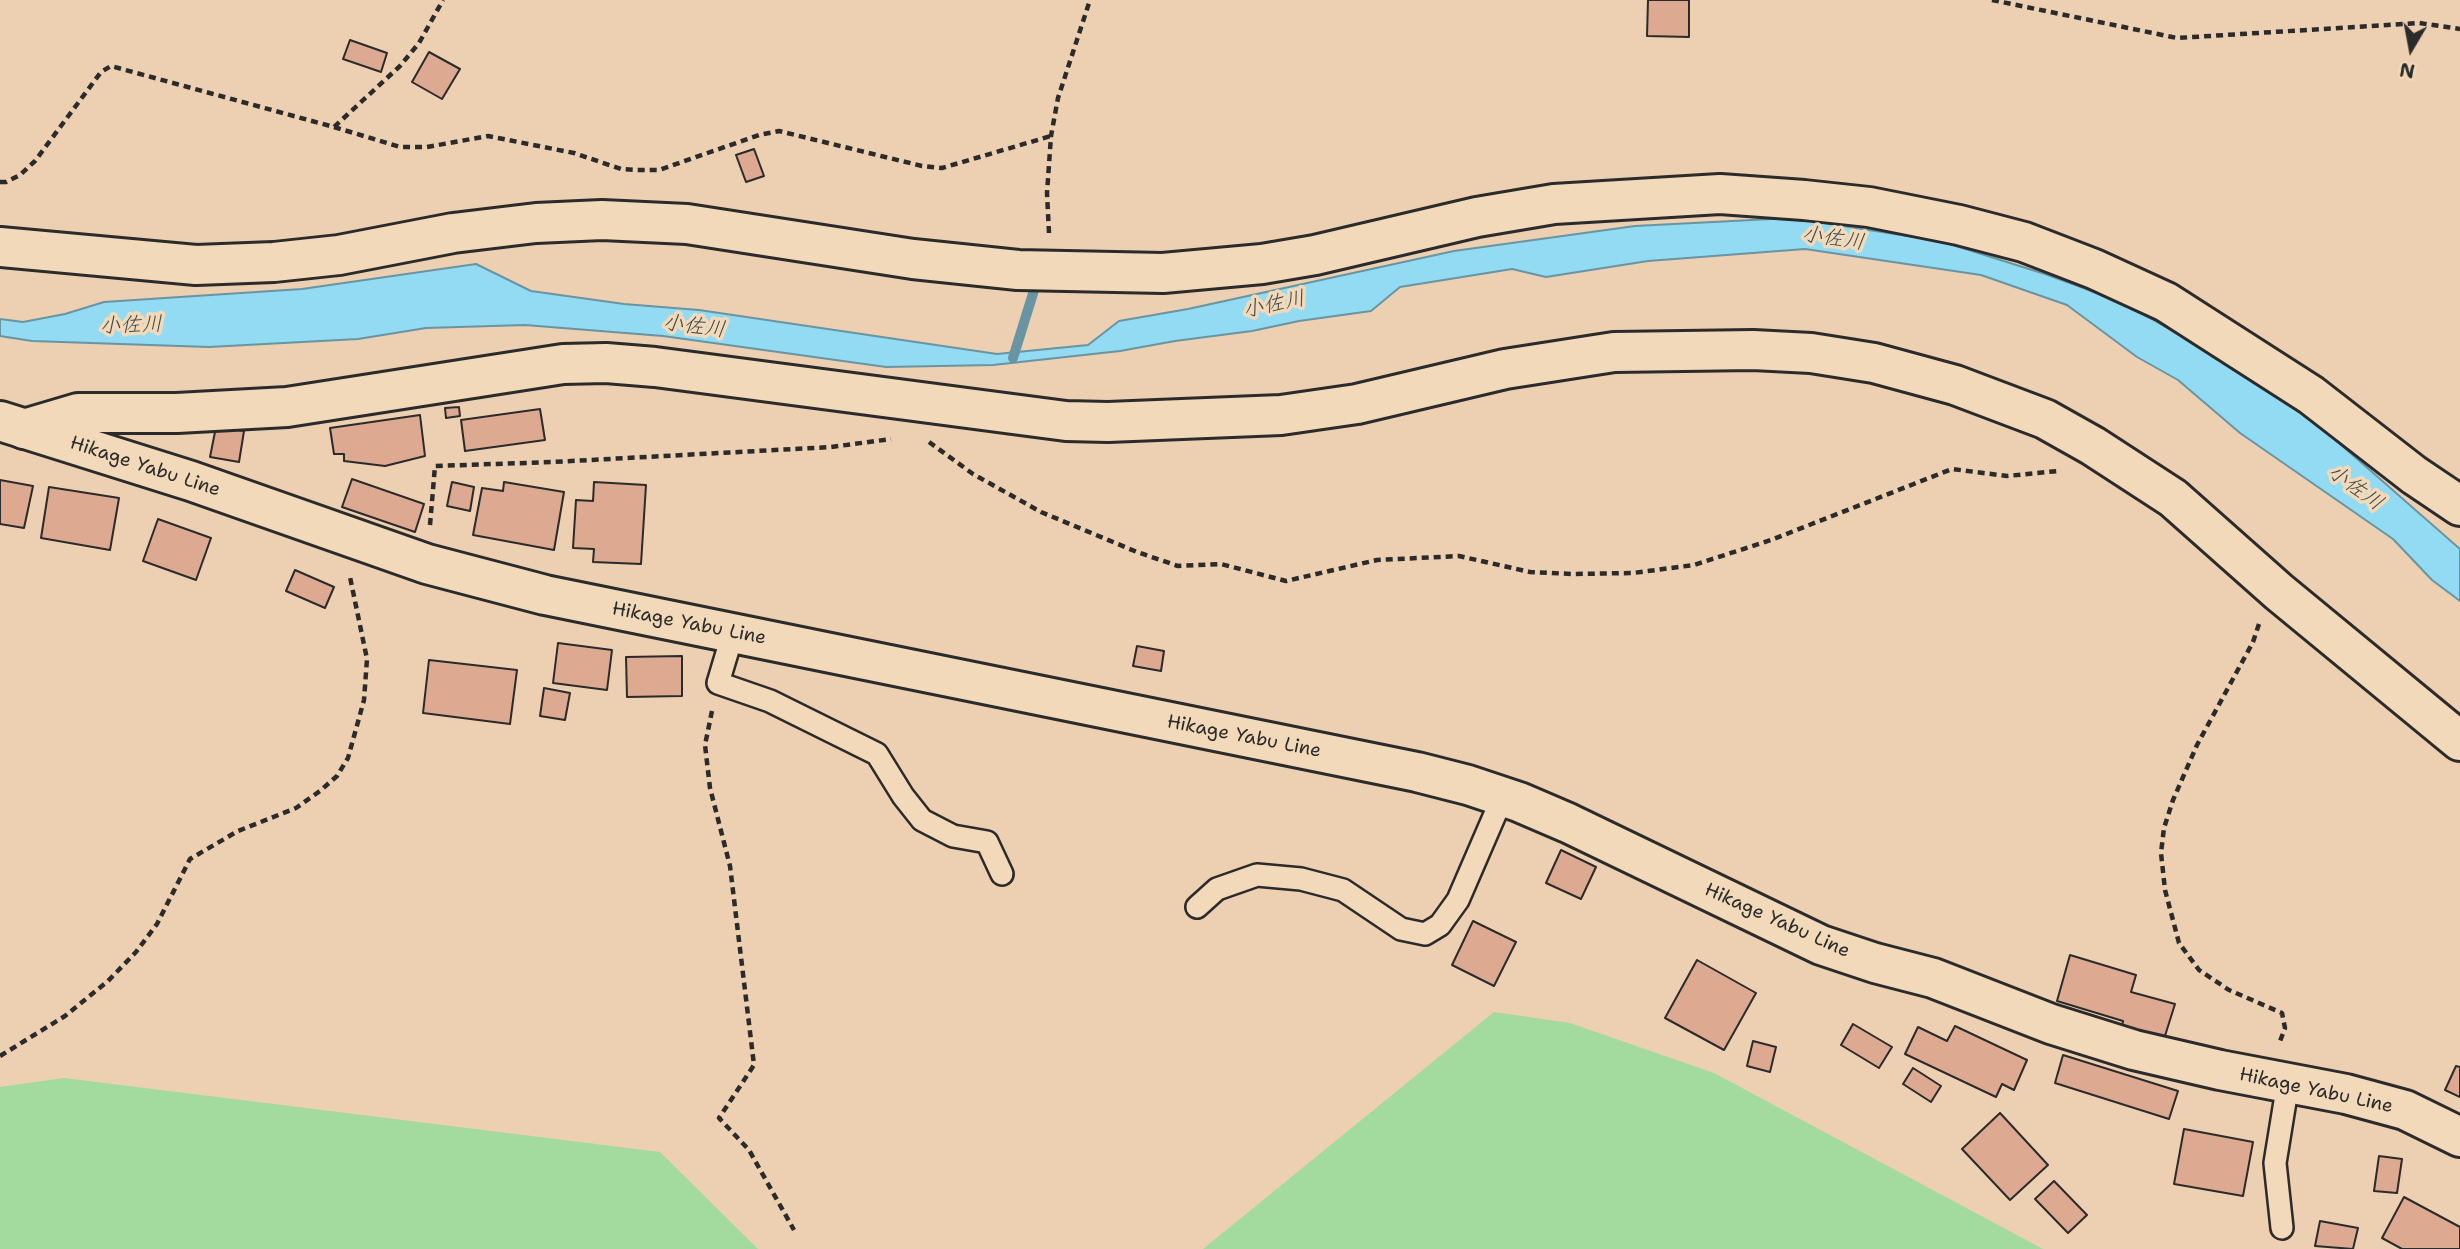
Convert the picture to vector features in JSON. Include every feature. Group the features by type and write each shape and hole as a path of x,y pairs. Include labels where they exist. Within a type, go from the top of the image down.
{"street":[{"path":"0,247 183,264 222,264 339,255 453,233 536,223 602,220 687,224 913,259 1018,270 1163,272 1262,264 1315,255 1504,212 1554,204 1720,194 1869,207 1959,225 2024,242 2095,269 2166,302 2311,395 2414,475 2460,506"},
{"path":"12,425 78,413 177,413 287,407 563,364 607,363 1066,421 1108,422 1281,415 1357,404 1505,369 1614,352 1753,350 1811,353 1874,363 1955,385 2045,419 2093,446 2173,498 2279,592 2460,741"},
{"name":"Hikage Yabu Line","path":"12,425 191,481 427,564 545,595 1417,772 1503,796 1568,823 1821,945 1933,978 2051,1024 2134,1051 2346,1094 2406,1110 2460,1137"}],"lane":[{"path":"733,633 718,683 770,701 877,754 903,796 922,820 953,836 987,842 1002,874"},
{"path":"1197,907 1217,889 1257,875 1301,878 1343,890 1401,929 1425,934 1440,925 1458,900 1503,796"},
{"path":"2273,1080 2275,1163 2281,1228"}],"path":[{"path":"334,127 400,66 419,43 443,0"},
{"path":"1050,269 1047,193 1051,136 1058,98 1090,0"},
{"path":"1992,0 2177,38 2419,23 2460,29"},
{"path":"0,182 20,175 35,161 101,72 111,66 400,147 427,147 488,136 574,153 621,169 659,170 759,135 779,131 922,166 942,168 1051,136"},
{"path":"920,436 973,474 1041,512 1138,552 1178,566 1221,564 1286,581 1377,559 1459,556 1530,572 1572,574 1633,573 1694,565 1771,540 1952,469 2007,476 2070,470"},
{"path":"427,564 435,466 831,447 895,439"},
{"path":"0,1056 65,1016 108,981 136,952 157,924 190,859 238,831 296,808 337,776 348,758 364,700 367,659 350,579 350,538"},
{"path":"2273,1080 2285,1028 2282,1013 2229,990 2199,970 2179,943 2165,890 2161,853 2164,828 2173,800 2197,745 2253,642 2263,614 2279,592"},
{"path":"718,683 705,745 710,788 730,866 754,1065 719,1118 749,1150 794,1230"}],"green space":[{"path":"1494,1012 1570,1023 1714,1073 2043,1249 1203,1249"},
{"path":"64,1078 660,1152 758,1249 0,1249 0,1087"}],"water":[{"name":"小佐川","path":"1791,218 1940,241 2045,274 2119,301 2209,351 2299,408 2460,549 2460,601 2432,580 2393,539 2240,433 2178,380 2137,357 2067,305 1981,275 1805,249 1648,261 1546,277 1512,269 1400,287 1371,311 1120,351 993,365 886,367 663,336 525,325 426,328 358,339 209,347 32,341 0,336 0,319 23,322 65,314 104,302 302,289 476,264 531,291 624,304 699,310 997,354 1088,345 1119,321 1188,309 1454,251 1635,226"}],"building":[{"path":"1648,0 1689,0 1689,37 1647,36"},
{"path":"350,40 387,53 381,72 343,59"},
{"path":"429,52 460,69 442,99 412,82"},
{"path":"754,149 764,176 746,182 736,155"},
{"path":"459,407 460,416 446,418 445,408"},
{"path":"540,409 545,440 465,451 461,420"},
{"path":"420,415 425,456 385,466 344,461 344,454 334,454 330,428"},
{"path":"216,427 244,431 239,462 210,457"},
{"path":"352,479 424,504 415,532 342,507"},
{"path":"0,480 33,486 24,528 0,524"},
{"path":"452,482 474,487 470,511 447,506"},
{"path":"504,482 564,492 554,550 473,535 482,488 503,491"},
{"path":"594,482 646,485 641,564 593,562 594,549 573,548 576,500 593,501"},
{"path":"49,487 119,498 110,550 41,538"},
{"path":"158,519 211,538 196,580 143,561"},
{"path":"295,570 334,587 325,608 286,591"},
{"path":"558,643 612,650 607,690 553,683"},
{"path":"1137,646 1164,651 1161,671 1133,666"},
{"path":"682,656 682,696 627,697 626,657"},
{"path":"429,660 517,670 510,724 423,713"},
{"path":"544,688 570,693 565,720 540,716"},
{"path":"1561,850 1596,867 1581,899 1546,883"},
{"path":"1473,921 1516,942 1494,986 1452,965"},
{"path":"2070,955 2136,975 2131,992 2175,1004 2164,1039 2122,1026 2123,1021 2057,1001"},
{"path":"1697,960 1756,993 1724,1050 1665,1018"},
{"path":"1853,1024 1892,1047 1879,1068 1841,1045"},
{"path":"1955,1026 2027,1060 2014,1090 2002,1084 1996,1097 1905,1054 1918,1027 1947,1041"},
{"path":"1753,1041 1776,1047 1770,1072 1747,1066"},
{"path":"2063,1055 2178,1091 2169,1119 2055,1083"},
{"path":"2456,1066 2460,1067 2460,1097 2445,1090"},
{"path":"1913,1068 1941,1086 1931,1102 1903,1084"},
{"path":"2000,1113 2048,1165 2010,1200 1962,1149"},
{"path":"2184,1129 2253,1142 2243,1196 2174,1184"},
{"path":"2379,1156 2402,1159 2397,1193 2374,1191"},
{"path":"2054,1181 2087,1215 2068,1233 2035,1199"},
{"path":"2404,1197 2460,1227 2460,1249 2402,1249 2382,1238"},
{"path":"2320,1221 2358,1228 2353,1249 2315,1246"}],"waterway":[{"path":"1013,358 1035,287"}]}
